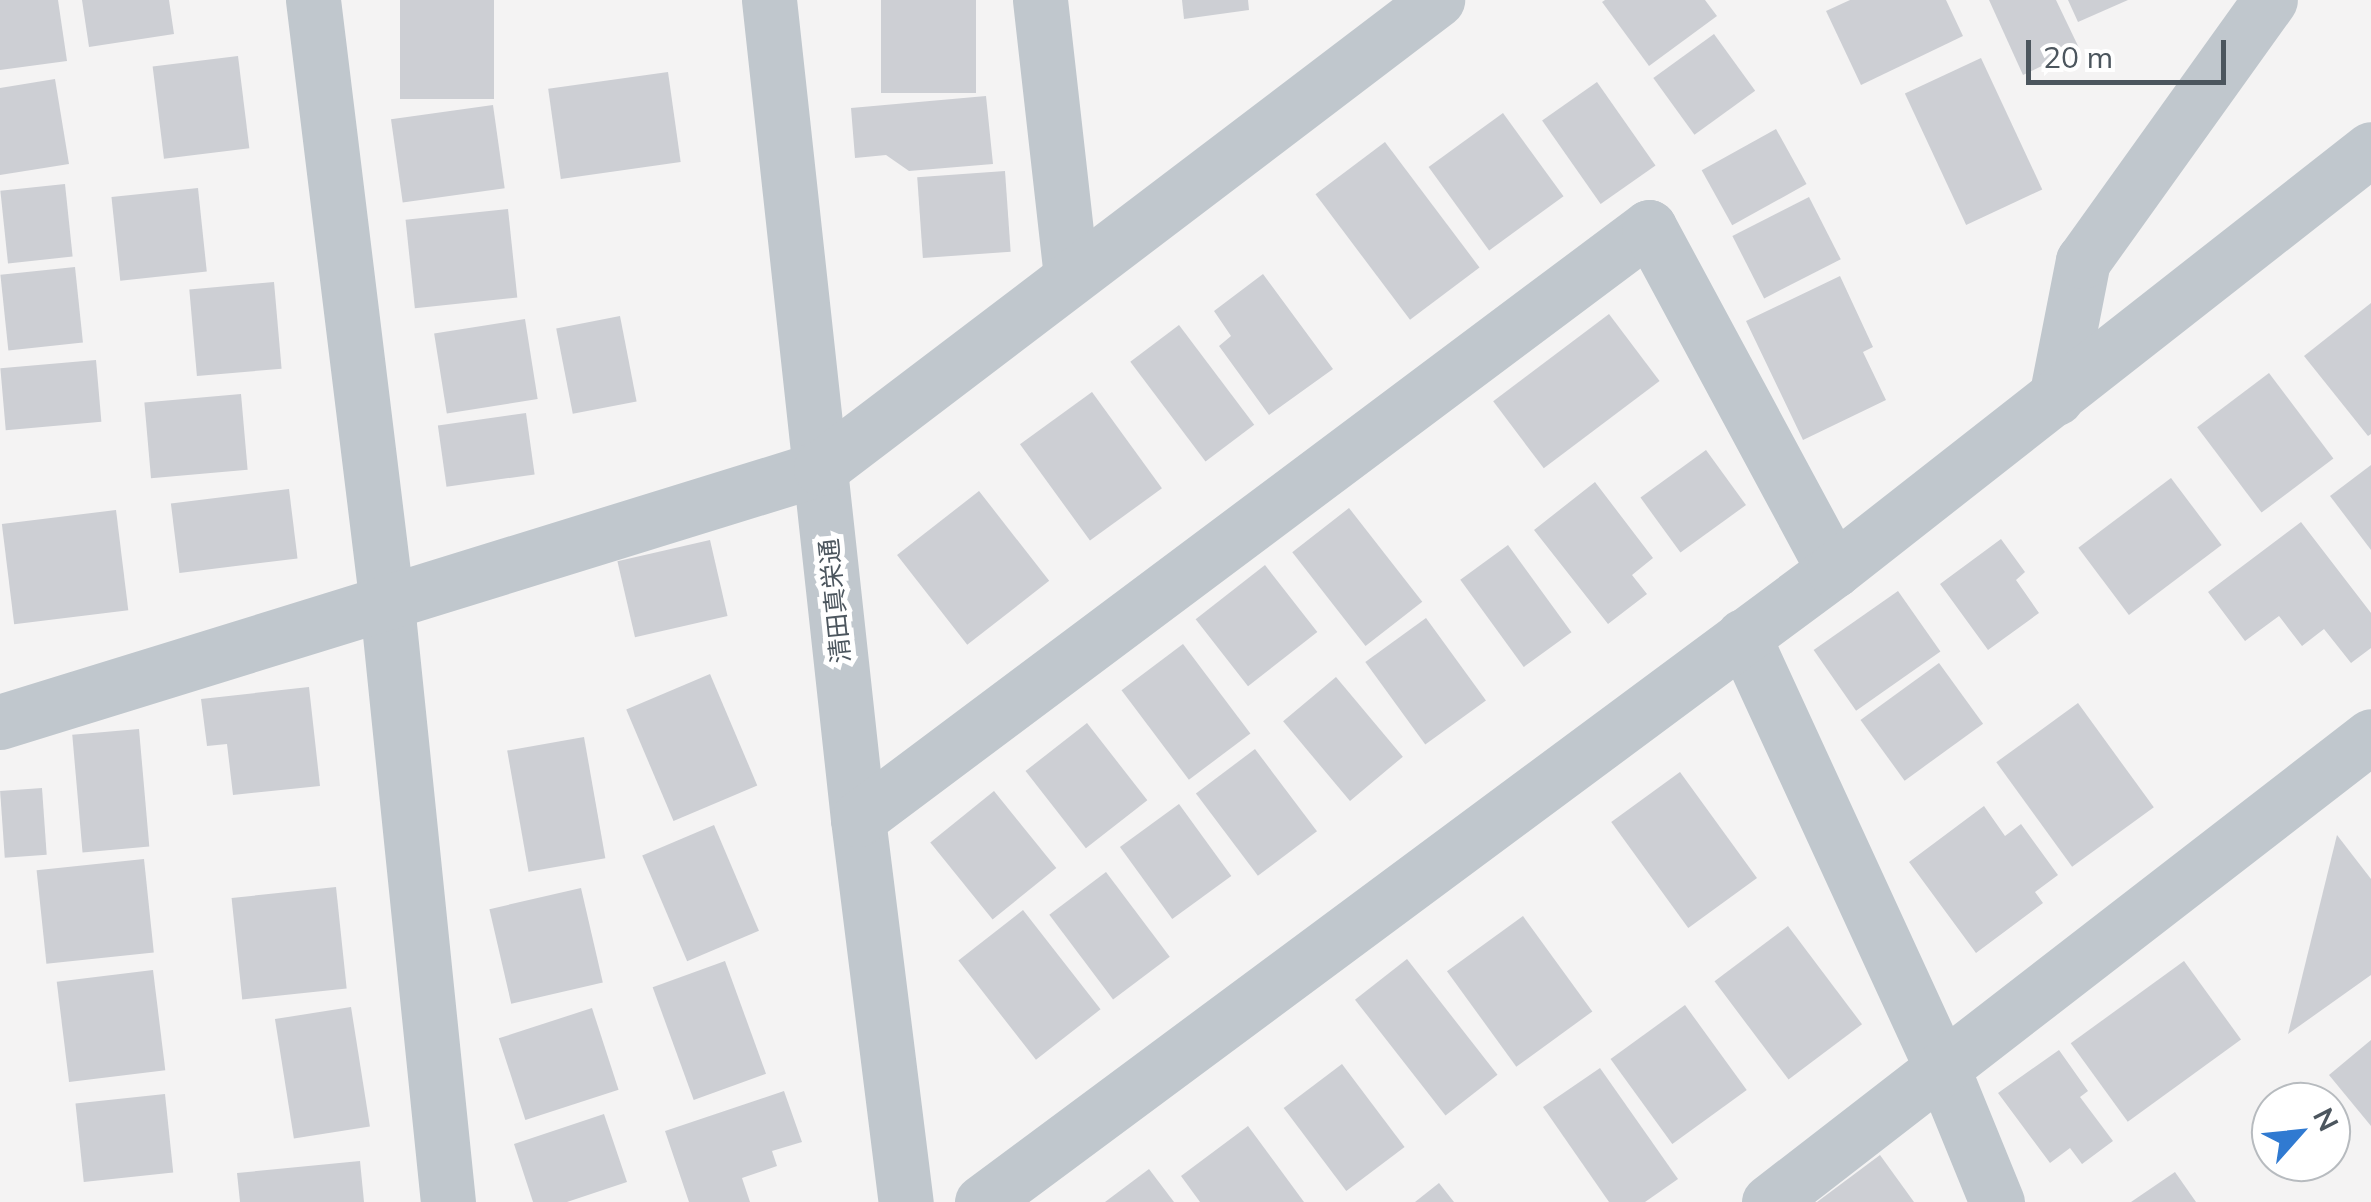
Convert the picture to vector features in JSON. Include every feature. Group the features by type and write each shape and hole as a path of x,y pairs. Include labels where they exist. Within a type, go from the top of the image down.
{"street":[{"path":"313,0 387,605 448,1202"},
{"name":"清田真栄通","path":"769,0 858,819 906,1202"},
{"path":"1040,0 1071,274"},
{"path":"0,722 821,468 1071,274 1437,0"},
{"path":"2056,398 2083,261 2270,0"},
{"path":"998,1198 1834,570 2371,149"},
{"path":"858,819 1650,227 1834,570"},
{"path":"1743,636 1942,1070 1997,1202"},
{"path":"1769,1202 2371,736"}],"building":[{"path":"0,0 58,0 67,61 0,70"},
{"path":"82,0 169,0 174,34 89,47"},
{"path":"400,0 494,0 494,99 400,99"},
{"path":"881,0 976,0 976,93 881,93"},
{"path":"1182,0 1248,0 1249,10 1184,19"},
{"path":"1705,0 1717,16 1649,66 1602,2"},
{"path":"1850,0 1946,0 1963,36 1861,85 1826,11"},
{"path":"1989,0 2056,0 2079,48 2023,75"},
{"path":"2068,0 2128,0 2078,22"},
{"path":"1714,34 1755,91 1694,135 1653,78"},
{"path":"238,56 249,148 164,159 153,66"},
{"path":"1981,58 2042,189 1966,225 1905,93"},
{"path":"668,72 681,162 561,179 548,89"},
{"path":"55,79 69,164 0,175 0,88"},
{"path":"1597,82 1656,166 1601,204 1542,120"},
{"path":"986,96 993,164 909,171 886,155 855,158 851,108"},
{"path":"493,105 505,188 403,203 391,119"},
{"path":"1503,113 1564,196 1489,250 1429,167"},
{"path":"1776,129 1807,184 1732,225 1702,170"},
{"path":"1385,142 1479,267 1410,320 1316,194"},
{"path":"1005,171 1011,252 923,258 917,177"},
{"path":"65,184 73,257 8,263 0,191"},
{"path":"198,188 207,272 120,281 111,197"},
{"path":"1809,197 1841,259 1764,298 1732,236"},
{"path":"508,209 517,298 415,308 406,220"},
{"path":"75,267 83,343 8,350 0,275"},
{"path":"1263,274 1333,369 1269,415 1219,346 1231,336 1214,311"},
{"path":"1840,276 1873,347 1863,352 1886,400 1803,440 1746,321"},
{"path":"274,282 282,369 197,376 189,289"},
{"path":"2371,303 2371,434 2368,436 2304,356"},
{"path":"1609,314 1660,381 1544,468 1493,401"},
{"path":"620,316 637,401 573,414 556,328"},
{"path":"525,319 538,399 447,413 434,333"},
{"path":"1179,325 1254,425 1206,462 1130,362"},
{"path":"96,360 101,422 6,430 0,368"},
{"path":"2269,373 2333,458 2262,513 2197,427"},
{"path":"1092,392 1162,488 1090,541 1020,444"},
{"path":"241,394 248,470 151,478 144,402"},
{"path":"526,413 535,474 446,487 438,425"},
{"path":"1706,450 1746,505 1680,553 1640,498"},
{"path":"2371,465 2371,550 2330,496"},
{"path":"2171,478 2222,545 2129,615 2078,548"},
{"path":"1595,482 1653,558 1632,575 1647,594 1608,624 1534,530"},
{"path":"289,489 298,558 179,573 171,504"},
{"path":"979,491 1049,581 967,645 897,555"},
{"path":"1349,508 1422,602 1366,646 1292,552"},
{"path":"116,510 128,610 14,624 2,524"},
{"path":"2301,522 2371,613 2371,648 2351,663 2324,629 2302,646 2279,616 2245,641 2208,592"},
{"path":"2001,539 2025,572 2016,580 2039,613 1988,650 1940,584"},
{"path":"710,540 728,616 635,637 617,561"},
{"path":"1508,545 1571,632 1524,667 1460,580"},
{"path":"1265,565 1317,632 1248,686 1196,619"},
{"path":"1898,591 1940,652 1856,711 1814,650"},
{"path":"1426,618 1486,701 1425,745 1365,662"},
{"path":"1183,644 1250,733 1189,780 1122,690"},
{"path":"1939,663 1983,724 1905,781 1861,720"},
{"path":"710,674 757,785 674,821 626,710"},
{"path":"1336,677 1403,757 1350,801 1283,721"},
{"path":"309,687 320,786 233,795 227,744 207,746 201,699"},
{"path":"2078,703 2154,807 2072,867 1996,762"},
{"path":"1087,723 1147,800 1086,848 1026,771"},
{"path":"139,729 149,847 83,852 72,735"},
{"path":"584,737 605,858 529,872 507,751"},
{"path":"1255,749 1317,831 1258,876 1196,794"},
{"path":"1680,772 1757,878 1688,928 1611,822"},
{"path":"42,788 47,855 5,858 0,791"},
{"path":"994,791 1056,868 993,920 930,843"},
{"path":"1179,804 1231,876 1172,919 1120,847"},
{"path":"1984,806 2005,836 2021,824 2058,875 2035,892 2043,903 1976,953 1909,862"},
{"path":"714,825 759,931 687,961 642,855"},
{"path":"2337,835 2371,879 2371,975 2288,1034"},
{"path":"144,859 154,952 46,964 37,870"},
{"path":"1106,872 1170,957 1113,999 1049,915"},
{"path":"336,887 347,988 242,999 232,898"},
{"path":"581,888 603,983 511,1004 489,909"},
{"path":"1023,910 1101,1009 1036,1060 958,960"},
{"path":"1523,916 1592,1011 1516,1067 1447,971"},
{"path":"1788,926 1862,1024 1789,1080 1715,981"},
{"path":"1407,959 1498,1075 1445,1115 1355,1000"},
{"path":"725,961 766,1074 694,1100 653,987"},
{"path":"2184,961 2241,1039 2128,1122 2071,1043"},
{"path":"153,970 165,1070 69,1082 57,982"},
{"path":"1685,1005 1747,1090 1672,1144 1611,1059"},
{"path":"351,1007 370,1127 294,1139 275,1019"},
{"path":"592,1008 619,1090 525,1120 499,1038"},
{"path":"2371,1040 2371,1126 2351,1102 2351,1082 2335,1082 2329,1075"},
{"path":"2059,1050 2088,1091 2080,1097 2113,1141 2082,1164 2070,1148 2050,1163 1998,1093"},
{"path":"1342,1064 1405,1147 1346,1191 1284,1108"},
{"path":"1600,1068 1678,1179 1645,1202 1609,1202 1543,1107"},
{"path":"784,1091 802,1142 772,1151 777,1166 742,1178 750,1202 689,1202 665,1131"},
{"path":"165,1094 173,1173 84,1182 75,1103"},
{"path":"604,1114 627,1182 567,1202 533,1202 514,1144"},
{"path":"1248,1126 1304,1202 1200,1202 1181,1176"},
{"path":"1880,1155 1914,1202 1817,1202"},
{"path":"360,1161 364,1202 240,1202 237,1173"},
{"path":"1149,1169 1174,1202 1105,1202"},
{"path":"2175,1172 2196,1202 2131,1202"},
{"path":"1439,1183 1454,1202 1415,1202"}]}
